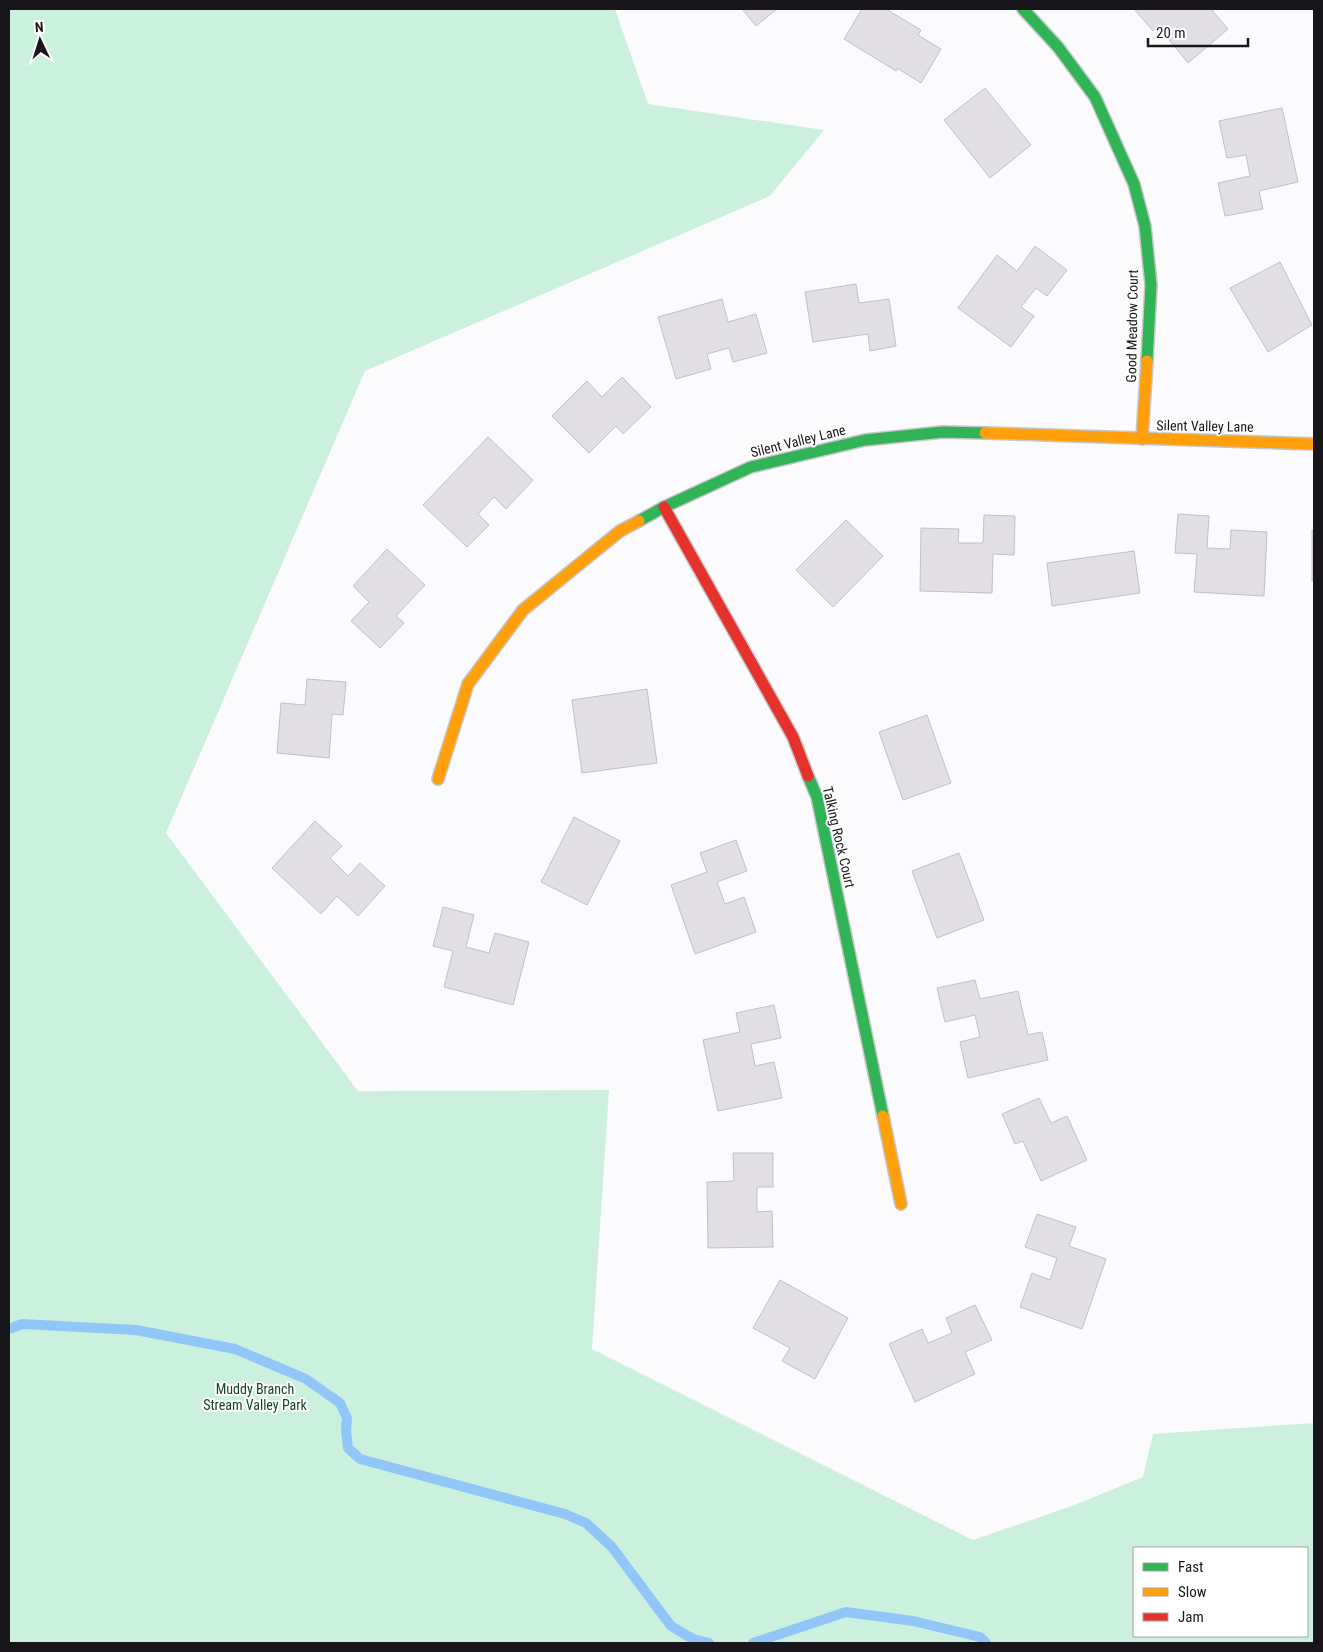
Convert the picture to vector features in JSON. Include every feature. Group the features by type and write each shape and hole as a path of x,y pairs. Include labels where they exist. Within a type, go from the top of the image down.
{"street":[{"name":"Good Meadow Court","path":"1023,9 1058,47 1095,98 1134,184 1145,226 1151,285 1142,439"},
{"name":"Silent Valley Lane","path":"438,779 468,684 523,610 620,531 664,507 751,467 865,440 943,432 1314,444"},
{"name":"Talking Rock Court","path":"664,507 793,737 817,797 901,1204"}],"green space":[{"name":"Muddy Branch Stream Valley Park","path":"9,9 615,9 648,104 824,130 770,196 365,371 166,833 358,1091 609,1090 592,1349 973,1540 1072,1506 1143,1477 1153,1434 1314,1423 1314,1643 9,1643"}],"building":[{"path":"742,9 777,9 756,26"},
{"path":"862,9 886,9 921,30 918,35 941,49 921,83 897,68 896,71 844,39"},
{"path":"1134,9 1211,9 1228,29 1188,63 1158,26 1153,31"},
{"path":"985,88 1031,145 990,178 944,120"},
{"path":"1282,108 1298,182 1259,191 1263,209 1225,216 1218,183 1250,176 1246,155 1227,158 1219,121"},
{"path":"1035,246 1067,270 1047,296 1036,288 1021,307 1034,316 1011,347 958,308 997,255 1017,271"},
{"path":"1280,262 1312,325 1268,352 1230,288"},
{"path":"856,284 859,303 889,299 896,346 870,351 868,334 813,342 805,292"},
{"path":"722,299 728,322 756,314 767,353 733,362 729,348 707,354 711,369 676,379 658,317"},
{"path":"622,377 651,407 623,434 616,426 589,453 552,416 587,381 602,397"},
{"path":"488,437 533,480 506,509 494,497 478,514 489,525 467,547 423,505"},
{"path":"1178,514 1209,516 1207,548 1230,549 1231,530 1267,532 1264,596 1194,592 1197,554 1175,553"},
{"path":"984,515 1015,516 1014,555 993,554 992,593 920,591 921,528 959,529 958,543 983,543"},
{"path":"846,520 883,556 833,607 796,570"},
{"path":"1312,530 1314,530 1314,581 1312,581"},
{"path":"387,549 425,585 396,616 404,623 380,648 351,621 369,602 353,586"},
{"path":"1134,551 1140,593 1052,606 1047,563"},
{"path":"307,679 346,682 343,715 332,714 329,758 277,753 281,703 305,705"},
{"path":"647,689 657,763 582,773 572,700"},
{"path":"927,715 951,783 903,800 879,732"},
{"path":"574,817 620,841 587,905 541,882"},
{"path":"315,821 342,846 330,858 348,876 360,863 385,886 358,916 337,896 321,914 272,868"},
{"path":"736,840 747,871 717,882 725,904 744,897 756,932 695,954 671,885 707,872 700,853"},
{"path":"959,853 984,920 937,938 912,871"},
{"path":"443,907 474,915 466,947 489,953 495,933 529,942 513,1005 444,987 453,951 433,946"},
{"path":"975,980 980,999 1018,991 1028,1035 1042,1032 1048,1060 968,1078 960,1042 980,1037 975,1015 945,1022 937,988"},
{"path":"774,1005 781,1038 751,1044 755,1066 774,1062 782,1098 718,1111 703,1040 740,1032 736,1013"},
{"path":"1039,1098 1051,1123 1067,1116 1087,1160 1041,1181 1023,1141 1015,1144 1002,1114"},
{"path":"733,1153 773,1153 773,1187 757,1187 757,1212 772,1211 773,1247 708,1248 707,1182 734,1181"},
{"path":"1037,1214 1076,1227 1069,1246 1106,1259 1082,1329 1020,1307 1032,1273 1050,1280 1057,1258 1025,1247"},
{"path":"780,1280 848,1318 815,1379 782,1361 790,1348 753,1328"},
{"path":"975,1305 992,1340 965,1352 975,1374 915,1402 889,1344 922,1329 928,1343 952,1333 946,1318"}],"waterway":[{"path":"9,1329 22,1324 136,1330 235,1349 306,1379 340,1403 347,1418 348,1448 360,1459 565,1514 586,1523 612,1547 671,1626 693,1639 709,1643"},
{"path":"753,1643 846,1612 913,1621 980,1637 986,1643"}],"traffic: fast":[{"path":"1023,9 1058,47 1095,97 1134,184 1145,226 1151,285 1147,361"},
{"path":"639,521 664,507 751,467 865,440 943,432 985,433"},
{"path":"808,776 817,797 883,1116"}],"traffic: slow":[{"path":"1142,439 1147,361"},
{"path":"985,433 1314,444"},
{"path":"438,779 468,684 523,610 620,531 639,521"},
{"path":"883,1116 901,1204"}],"traffic: jam":[{"path":"664,507 793,737 808,776"}]}
